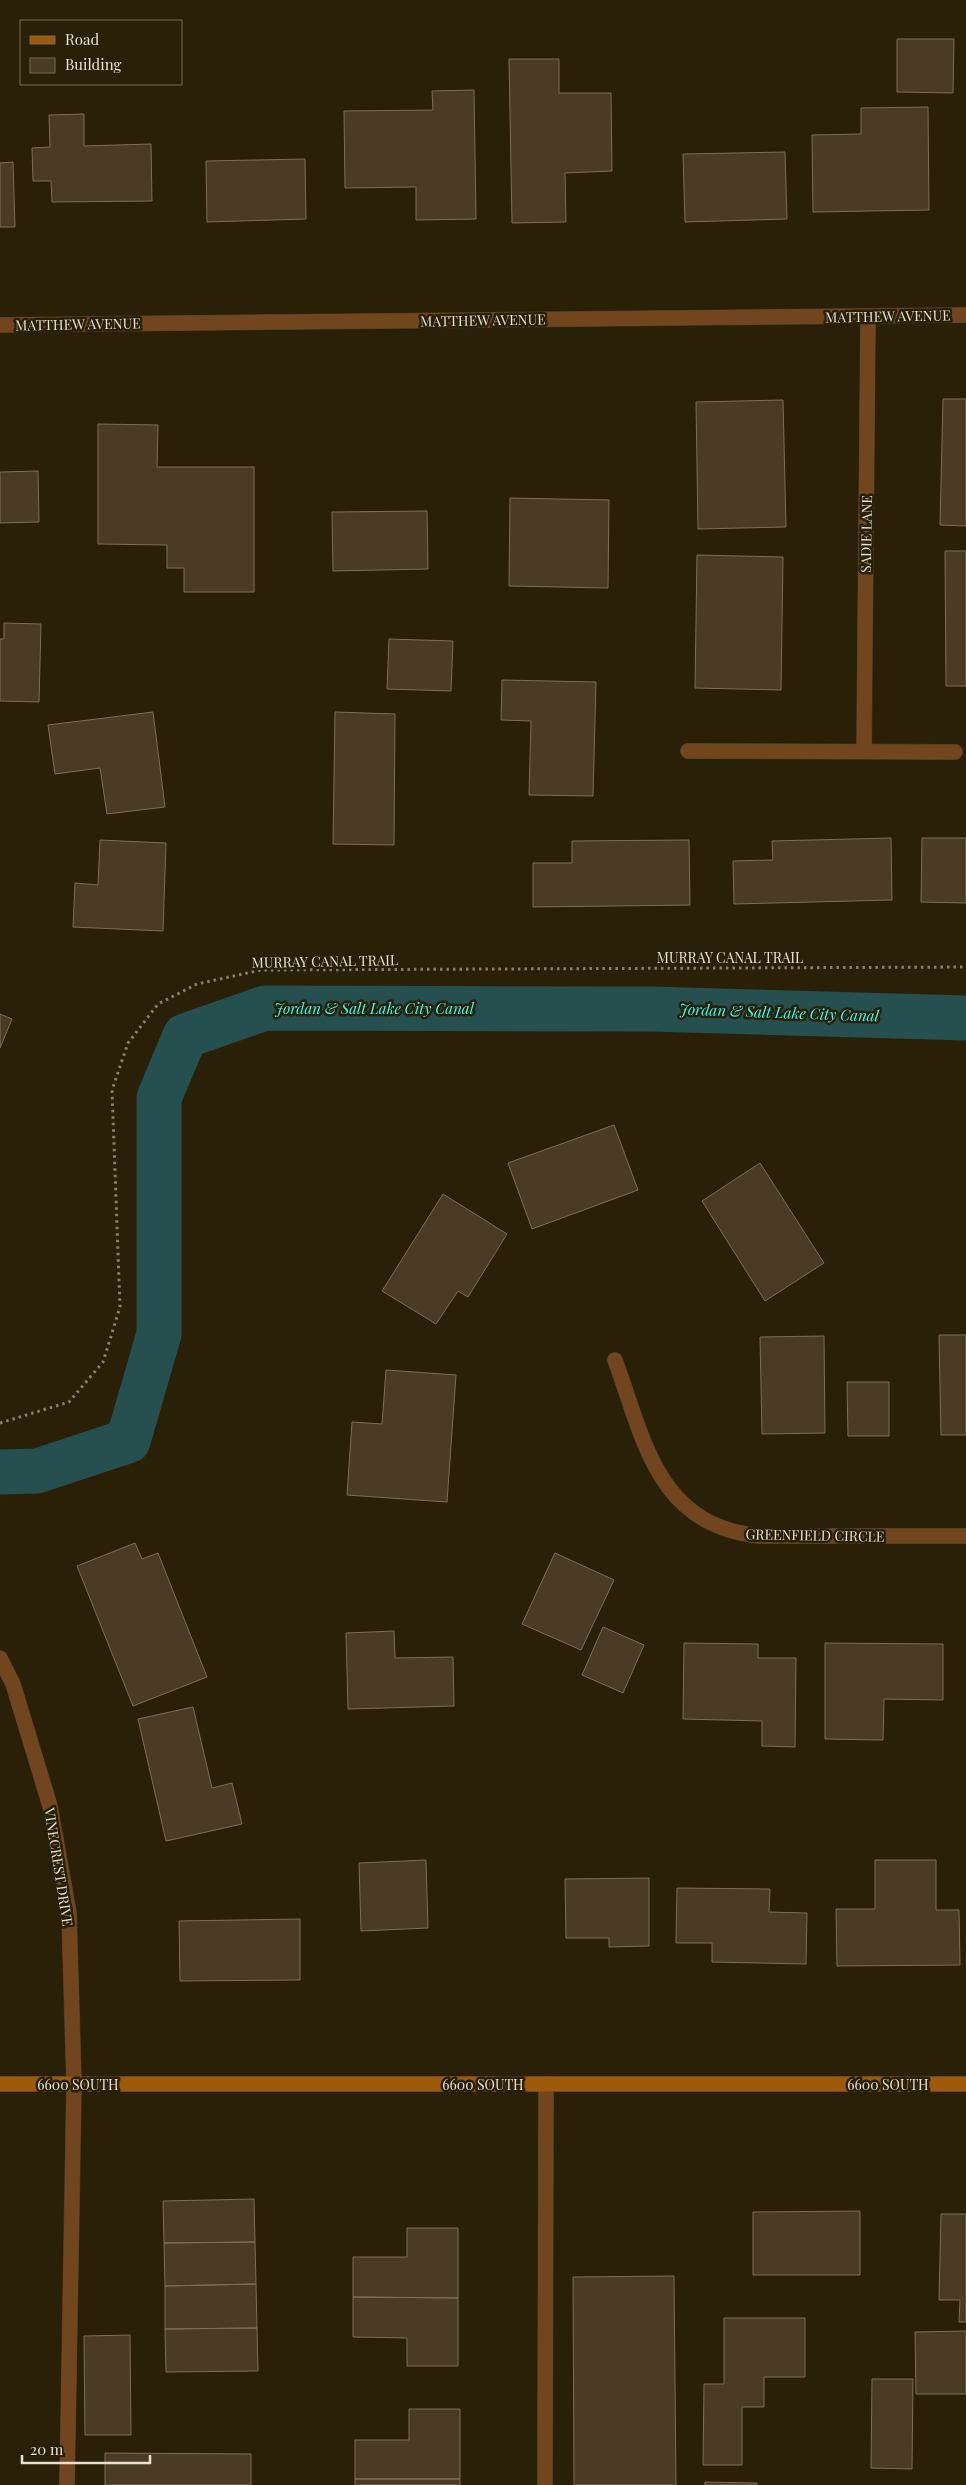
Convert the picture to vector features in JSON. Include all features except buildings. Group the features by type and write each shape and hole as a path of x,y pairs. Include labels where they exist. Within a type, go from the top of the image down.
{"main road":[{"name":"6600 SOUTH","path":"0,2084 966,2084"}],"street":[{"name":"MATTHEW AVENUE","path":"0,324 966,315"},
{"name":"SADIE LANE","path":"864,752 868,316"},
{"path":"688,751 955,752"},
{"name":"GREENFIELD CIRCLE","path":"615,1360 660,1478 672,1494 701,1519 739,1534 759,1536 966,1536"},
{"name":"VINECREST DRIVE","path":"0,1658 13,1684 50,1806 69,1913 74,2084 67,2485"},
{"path":"545,2485 546,2084"}],"path":[{"name":"MURRAY CANAL TRAIL","path":"0,1422 69,1402 103,1362 120,1307 112,1090 128,1044 158,1004 197,984 261,970 966,967"}],"waterway":[{"name":"Jordan & Salt Lake City Canal","path":"0,1472 37,1471 128,1441 159,1334 159,1098 185,1036 265,1008 651,1009 966,1018"}]}
